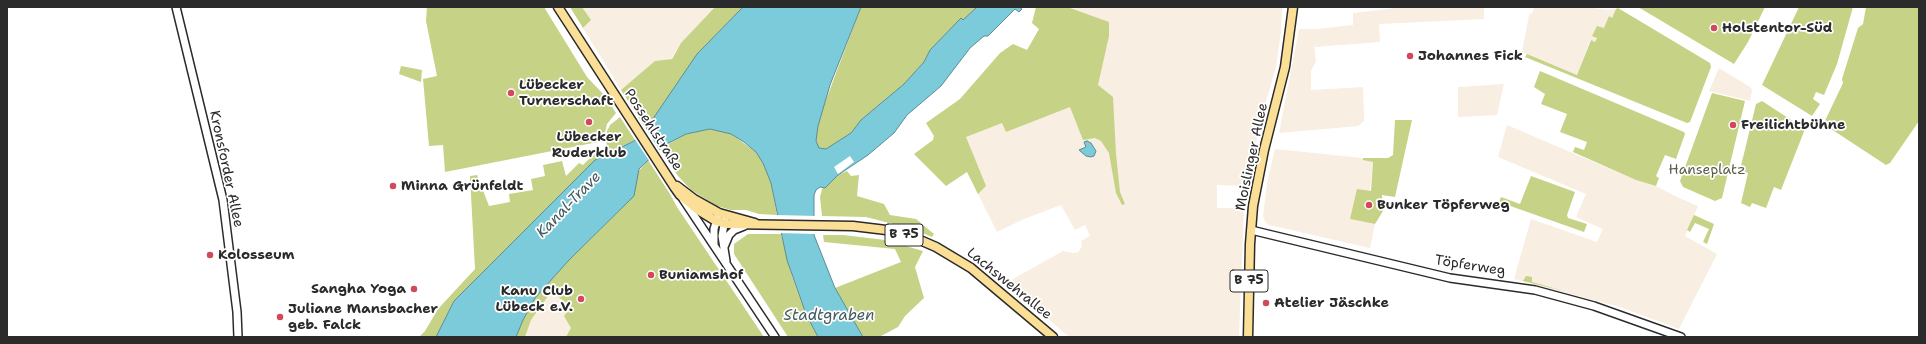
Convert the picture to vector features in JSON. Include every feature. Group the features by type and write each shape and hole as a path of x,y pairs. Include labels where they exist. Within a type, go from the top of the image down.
{"main road":[{"name":"Possehlstraße","path":"558,7 670,180 775,337"},
{"name":"Moislinger Allee","path":"1248,337 1251,230 1258,177 1285,67 1293,7"},
{"name":"Kronsforder Allee","path":"176,8 223,200 238,312 238,337"},
{"name":"Lachswehrallee","path":"670,180 721,219 772,225 853,226 886,230 913,237 936,247 983,278 1053,337"},
{"name":"Lachswehrallee","path":"680,195 698,210 721,219 744,226 760,224"},
{"path":"714,246 713,236 721,219"},
{"path":"721,219 726,263"},
{"path":"724,247 729,235 734,230 744,226"},
{"name":"Töpferweg","path":"1251,230 1450,278 1534,290 1594,306 1681,337"}],"shaded area":[{"path":"582,7 715,7 681,43 671,59 656,61 621,90 583,28 591,20"},
{"path":"1064,7 1282,7 1281,32 1276,67 1262,115 1247,186 1217,185 1217,208 1244,208 1239,337 1069,337 1012,287 1013,279 1063,251 1073,253 1078,252 1082,247 1081,241 1090,236 1085,225 1075,230 1061,205 1024,219 997,232 967,172 945,142 959,133"},
{"path":"1405,7 1484,7 1484,19 1379,24 1380,42 1315,47 1314,43 1316,61 1311,71 1311,90 1363,87 1364,121 1358,126 1279,133 1299,29 1317,29 1353,25 1353,13"},
{"path":"1534,7 1590,7 1605,10 1616,9 1612,18 1609,16 1604,29 1597,26 1597,37 1595,42 1590,40 1577,75 1522,52 1529,15 1533,12"},
{"path":"1719,68 1750,87 1752,90 1750,101 1709,91"},
{"path":"1504,84 1497,115 1458,117 1458,87"},
{"path":"1507,125 1636,180 1656,186 1698,206 1685,236 1717,254 1679,329 1620,307 1514,279 1531,219 1597,242 1603,229 1576,217 1586,194 1498,157"},
{"path":"1275,149 1363,158 1363,160 1373,161 1370,191 1350,219 1375,224 1370,248 1269,225 1265,222 1263,216 1267,183"},
{"path":"550,292 571,306 567,319 572,328 566,337 525,337 531,320"}],"green space":[{"name":"Lübecker Turnerschaft","path":"427,7 544,7 587,77 605,96 616,113 607,124 603,141 445,172 443,145 429,146 423,79 437,76 426,21"},
{"path":"570,7 582,7 591,20 583,28"},
{"path":"715,7 743,7 697,54 646,129 621,90 655,61 672,59 681,43"},
{"path":"861,7 977,7 963,20 961,19 930,50 924,62 904,84 861,120 851,133 826,149 819,148 816,141 821,113"},
{"path":"1036,7 1067,7 1109,22 1109,36 1098,85 1113,97 1120,192 1125,204 1122,205 1116,193 1109,153 1101,141 1095,138 1083,140 1070,107 1006,132 1002,123 966,137 986,186 978,194 967,172 946,186 914,154 933,140 934,136 926,123 960,99 1000,53 1013,44 1027,50 1039,29 1032,23"},
{"name":"Holstentor-Süd","path":"1638,7 1765,7 1748,42 1734,64"},
{"path":"1799,7 1853,7 1837,64 1824,95 1816,92 1813,99 1820,104 1812,116 1762,85"},
{"path":"1866,7 1919,7 1919,121 1890,163 1886,165 1824,123 1843,83 1842,79 1858,28 1863,24"},
{"path":"1618,8 1710,63 1711,67 1690,122 1687,123 1525,57 1527,54 1577,75 1591,40 1595,42 1597,38 1592,36 1597,26 1604,28 1609,16 1612,18 1616,9"},
{"path":"401,66 422,70 421,82 399,74"},
{"path":"1540,71 1684,132 1685,134 1676,159 1665,155 1656,176 1659,178 1656,186 1636,180 1573,152 1575,147 1584,150 1587,142 1560,132 1567,114 1541,104 1545,94 1534,87"},
{"name":"Hanseplatz","path":"1712,93 1745,101 1722,198 1715,201 1683,187 1680,181"},
{"path":"1762,101 1805,129 1781,190 1774,187 1766,208 1752,203 1750,207 1741,203 1748,173 1740,170 1756,104"},
{"path":"620,117 635,140 598,158 454,301 436,337 419,337 425,331 438,309 475,269 470,176 477,175 489,206 510,202 509,194 533,190 531,179 545,176 543,165 562,161 566,176 579,163 583,165 592,156 607,148 607,131 610,125"},
{"path":"1395,120 1412,120 1395,197 1382,195 1383,211 1375,224 1350,219 1357,189 1371,191 1373,162 1363,160 1363,158 1388,158 1393,155"},
{"path":"710,129 731,134 756,152 763,163 771,183 777,215 759,214 746,210 731,210 717,206 691,190 678,176 660,149 686,134"},
{"name":"Buniamshof","path":"648,160 677,207 764,337 566,337 571,328 564,316 571,306 551,292 531,320 525,337 516,337 535,298 569,260 634,196 637,173"},
{"path":"847,171 851,176 859,175 857,196 884,204 890,215 916,219 934,234 932,237 913,229 866,217 822,216 820,197 822,189 838,175"},
{"path":"1531,176 1575,192 1567,215 1568,218 1587,224 1584,232 1499,202 1501,197 1520,204"},
{"path":"1694,215 1714,224 1707,244 1703,242 1709,229 1695,223 1690,232 1687,230"},
{"path":"748,234 781,234 792,276 806,314 818,337 788,337 734,254 734,244"},
{"path":"823,235 843,235 885,240 923,251 915,267 924,298 905,316 898,327 879,337 863,337 835,288 901,262 895,249 824,242"},
{"path":"1526,276 1532,277 1532,282 1564,291 1523,281"}],"water":[{"path":"743,7 861,7 830,85 818,126 816,141 819,148 826,149 851,133 861,120 904,84 924,62 930,50 961,18 963,20 977,7 1019,7 1022,9 1019,12 1015,9 988,36 984,36 970,48 941,86 907,115 894,133 868,155 838,175 825,188 820,187 816,190 814,195 814,235 835,288 863,337 818,337 806,314 787,260 771,183 763,163 756,152 744,142 731,134 710,129 686,134 663,146 639,169 634,196 569,260 535,298 516,337 436,337 454,301 595,160 634,141 646,129 697,54"},
{"path":"1087,141 1091,143 1096,151 1094,156 1086,156 1079,150 1086,147 1084,142"}],"pier":[{"path":"645,127 660,151 650,162 634,138"},
{"path":"850,156 854,162 838,174 834,167"},
{"path":"775,215 816,216 816,234 779,233"}],"place":[{"name":"Holstentor-Süd","path":"1714,28"},
{"name":"Johannes Fick","path":"1410,56"},
{"name":"Lübecker Turnerschaft","path":"511,93"},
{"name":"Lübecker Ruderklub","path":"589,122"},
{"name":"Freilichtbühne","path":"1733,125"},
{"name":"Minna Grünfeldt","path":"393,186"},
{"name":"Bunker Töpferweg","path":"1369,205"},
{"name":"Kolosseum","path":"210,255"},
{"name":"Buniamshof","path":"651,275"},
{"name":"Sangha Yoga","path":"414,289"},
{"name":"Kanu Club Lübeck e.V.","path":"581,299"},
{"name":"Atelier Jäschke","path":"1266,303"},
{"name":"Juliane Mansbacher geb. Falck","path":"280,317"}],"water label":[{"name":"Kanal-Trave","path":"569,205"},
{"name":"Stadtgraben","path":"829,316"}]}
